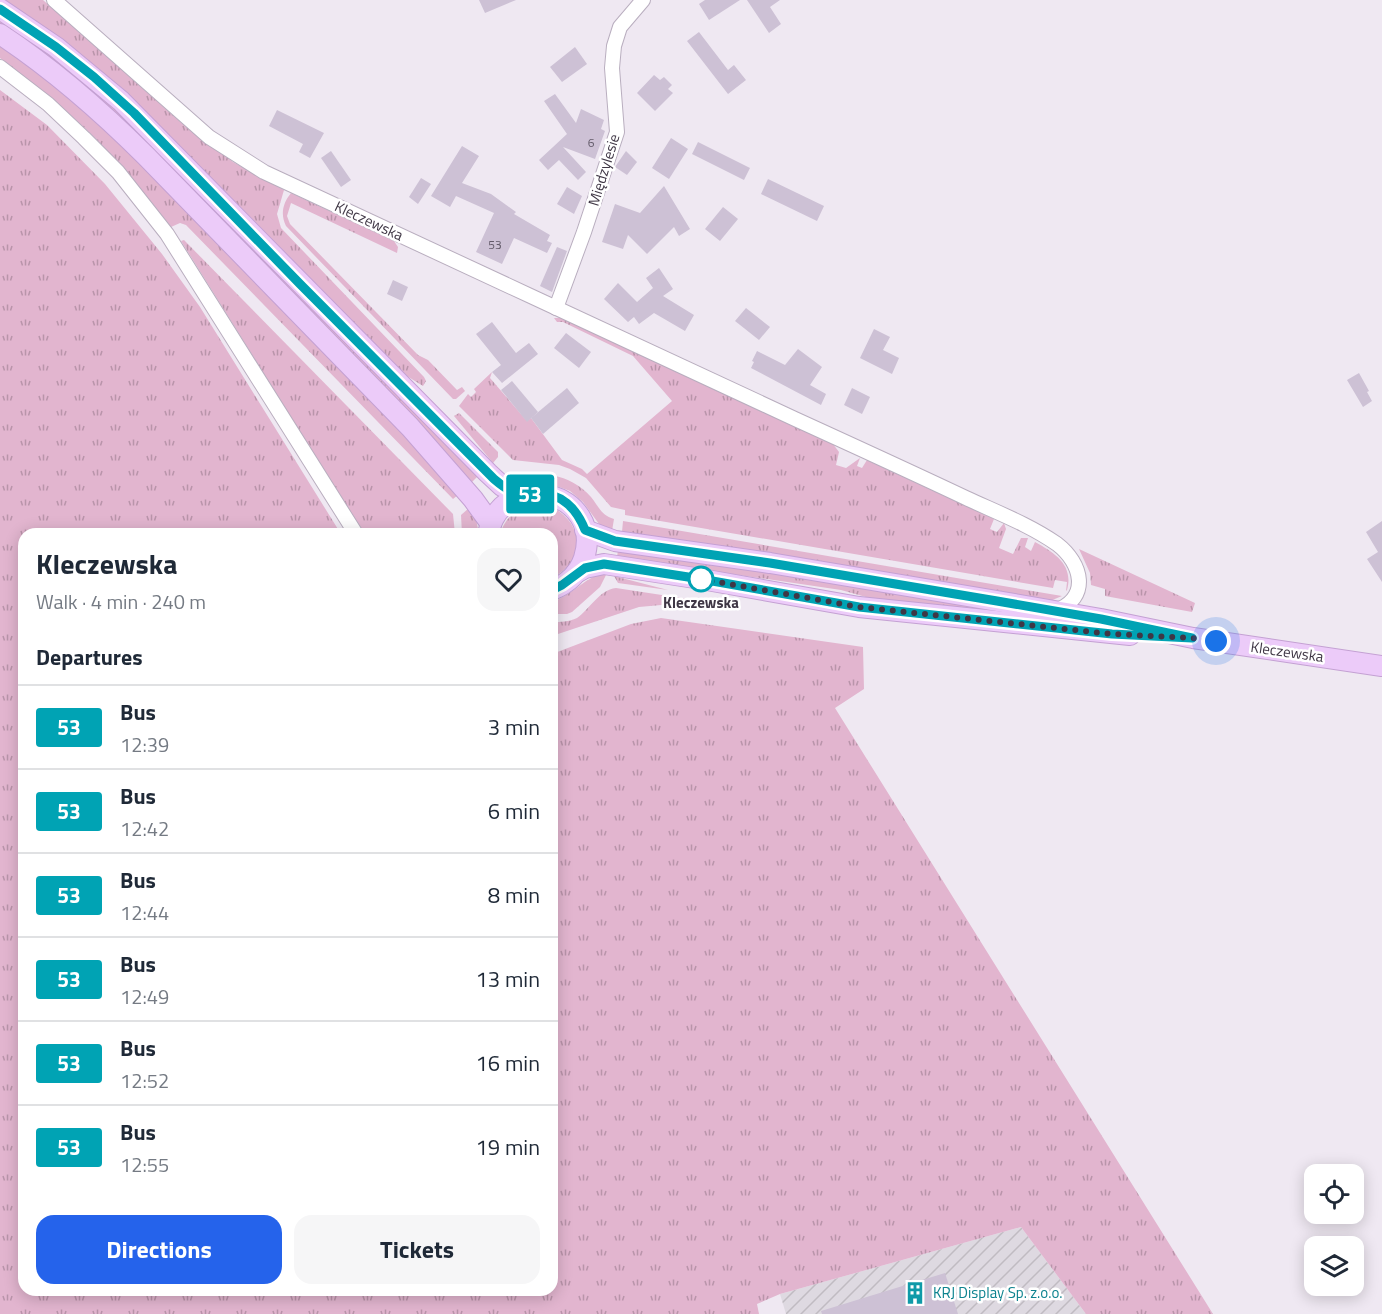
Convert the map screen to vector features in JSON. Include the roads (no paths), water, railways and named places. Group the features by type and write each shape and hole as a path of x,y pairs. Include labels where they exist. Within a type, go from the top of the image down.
{"main road":[{"path":"0,9 56,47 134,113 488,473 502,486 522,495"},
{"path":"0,34 63,80 133,142 410,427 473,499 489,528"},
{"path":"491,528 503,506 522,495 542,493 561,499 580,517 585,530 586,552 576,573"},
{"name":"Kleczewska","path":"585,530 615,541 770,563 1101,619 1192,638 1382,666"},
{"name":"Kleczewska","path":"558,587 585,568 604,564 859,607 1112,634 1192,638"}],"street":[{"name":"Kleczewska","path":"54,0 208,137 264,172 899,466 1046,538 1066,551 1075,563 1078,575 1077,596"},
{"name":"Międzylesie","path":"556,308 617,132 612,68 614,46 620,27 643,0"},
{"path":"0,67 48,104 84,138 118,172 167,234 352,528"},
{"path":"1055,611 1073,602 1077,596 1084,606 1101,619"}],"place":[{"name":"Kleczewska","path":"701,579"},
{"name":"KRJ Display Sp. z.o.o.","path":"915,1293"}]}
